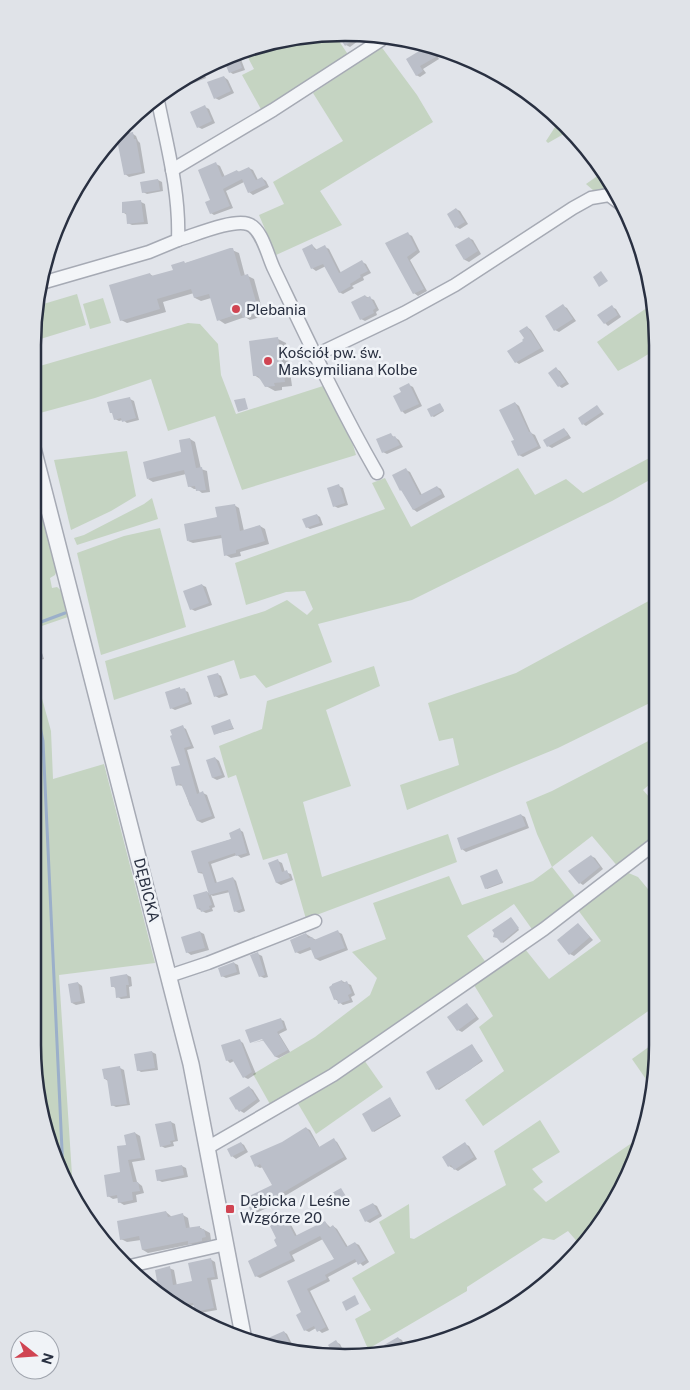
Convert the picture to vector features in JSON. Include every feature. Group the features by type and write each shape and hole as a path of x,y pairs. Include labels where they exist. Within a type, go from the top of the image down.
{"street":[{"path":"172,170 273,110 376,43"},
{"path":"159,105 172,170 179,222 178,240"},
{"path":"314,356 404,313 455,285 591,198 609,195"},
{"path":"48,281 149,252 178,240 229,225 248,224 257,229 314,356 377,473"},
{"name":"DĘBICKA","path":"41,483 194,1074 242,1331"},
{"path":"208,1148 333,1075 544,929 649,848"},
{"path":"169,976 315,921"},
{"path":"135,1265 226,1244"}],"green space":[{"path":"339,41 349,56 262,111 242,75 254,69 248,57 305,44"},
{"path":"380,45 417,95 433,122 320,191 342,225 276,255 259,215 284,204 273,182 343,141 313,93 355,65"},
{"path":"556,126 564,134 548,143 546,141"},
{"path":"598,176 605,188 594,191 586,184"},
{"path":"77,294 86,325 41,339 44,304"},
{"path":"103,298 111,323 90,329 83,304"},
{"path":"646,308 649,354 618,371 597,342"},
{"path":"188,323 200,324 218,344 221,375 236,414 323,386 353,445 356,455 242,490 215,416 168,431 151,379 95,398 41,413 41,366"},
{"path":"127,451 136,496 111,511 71,530 54,460"},
{"path":"649,458 649,480 612,501 412,600 318,624 332,662 266,688 255,675 240,679 234,660 114,700 105,661 265,611 287,600 307,615 313,609 305,591 286,592 246,605 235,563 385,509 372,483 385,478 411,527 518,468 535,495 566,479 583,493"},
{"path":"152,498 158,519 77,545 74,538 84,535"},
{"path":"41,505 58,568 55,575 50,578 52,588 57,587 64,593 68,617 41,626"},
{"path":"160,528 186,627 101,655 77,553 124,536"},
{"path":"649,601 649,703 558,748 407,810 400,785 459,765 453,738 439,741 428,703 516,673"},
{"path":"374,666 380,686 326,710 351,786 303,802 322,877 448,834 457,862 306,919 287,853 263,860 236,775 228,778 219,746 262,729 267,701"},
{"path":"41,695 51,731 53,779 104,764 155,963 59,975 72,1175 57,1143 47,1104 42,1065"},
{"path":"649,741 649,785 643,790 649,797 649,844 619,868 592,836 552,867 537,834 526,802 552,791"},
{"path":"552,867 577,899 534,932 514,904 467,936 487,964 338,1067 271,1106 253,1074 315,1037 370,995 377,978 352,952 386,939 373,903 449,876 462,905 533,881"},
{"path":"626,872 638,877 649,890 649,1011 483,1126 465,1100 504,1071 479,1027 493,1016 474,985 525,949 549,979 601,941 578,910"},
{"path":"649,1047 647,1080 632,1059"},
{"path":"364,1060 383,1087 316,1134 297,1102"},
{"path":"540,1120 560,1152 532,1169 543,1182 533,1189 546,1202 633,1142 608,1197 598,1214 577,1241 568,1231 554,1240 543,1238 467,1287 467,1291 367,1348 355,1319 371,1310 352,1278 395,1253 379,1222 409,1204 410,1238 414,1239 506,1185 494,1151"}],"building":[{"path":"342,41 351,41 345,46"},
{"path":"419,51 435,55 436,57 420,66 423,71 416,76 406,59"},
{"path":"239,60 242,68 229,73 226,66"},
{"path":"224,76 231,91 214,99 207,82"},
{"path":"205,105 212,121 197,128 190,112"},
{"path":"133,132 134,139 136,139 142,172 124,175 118,144 127,133"},
{"path":"216,162 222,177 249,167 256,180 262,177 266,185 248,193 242,179 223,189 230,206 210,214 205,202 210,200 198,170"},
{"path":"158,179 160,190 142,193 140,182"},
{"path":"141,200 144,222 127,224 126,213 122,213 122,202"},
{"path":"456,208 465,222 455,228 447,214"},
{"path":"408,232 417,250 407,257 424,289 413,294 385,243"},
{"path":"469,237 478,251 464,260 455,245"},
{"path":"312,244 315,250 325,245 339,273 362,260 368,271 360,275 361,277 350,284 351,286 339,293 323,264 311,269 302,249"},
{"path":"233,248 241,276 248,274 259,312 243,318 241,313 217,321 209,294 194,298 191,289 157,299 160,309 120,321 109,285 150,273 151,276 173,270 171,265 184,261 185,263"},
{"path":"601,271 608,281 599,287 593,277"},
{"path":"365,295 367,298 370,296 376,308 373,310 374,313 360,320 351,302"},
{"path":"563,304 573,319 554,331 545,316"},
{"path":"612,305 618,315 604,324 597,315"},
{"path":"527,326 541,348 515,363 507,351 523,341 524,338 519,331"},
{"name":"Kościół pw. św. Maksymiliana Kolbe","path":"278,337 285,382 274,383 275,386 265,387 258,376 253,376 249,341"},
{"path":"556,367 566,382 558,387 548,373"},
{"path":"409,383 419,404 401,412 393,396 401,392 399,388"},
{"path":"130,397 136,418 122,422 121,418 114,420 107,402"},
{"path":"245,398 248,409 238,412 234,400"},
{"path":"515,402 538,446 518,456 511,441 514,440 499,410"},
{"path":"440,403 444,410 431,417 427,409"},
{"path":"597,405 602,412 582,425 578,418"},
{"path":"564,428 568,435 547,447 543,440"},
{"path":"391,433 400,445 382,453 376,439"},
{"path":"190,438 196,468 202,467 206,490 196,491 195,486 188,487 184,470 147,479 143,462 181,452 179,440"},
{"path":"406,468 420,495 437,486 442,494 413,510 392,475"},
{"path":"339,484 345,503 333,507 327,488"},
{"path":"235,504 240,531 260,525 265,541 236,550 236,553 224,556 221,535 187,541 184,524 217,517 215,507"},
{"path":"317,514 320,523 306,528 302,519"},
{"path":"202,584 209,603 190,610 183,591"},
{"path":"218,673 225,693 214,697 207,676"},
{"path":"180,687 180,689 185,688 189,702 170,709 165,692"},
{"path":"230,719 233,728 214,735 211,726"},
{"path":"183,725 191,746 184,748 197,794 203,791 212,816 197,821 181,784 176,786 171,767 180,765 170,736 172,735 170,730"},
{"path":"215,757 222,775 212,778 206,760"},
{"path":"521,814 526,826 461,850 457,838"},
{"path":"240,828 247,853 236,856 235,853 208,862 215,883 233,877 242,909 234,912 228,890 209,895 202,872 198,873 191,851 231,839 229,833"},
{"path":"591,855 600,867 579,884 568,871"},
{"path":"278,859 282,872 287,870 290,878 276,883 268,863"},
{"path":"497,869 503,882 485,889 480,876"},
{"path":"207,891 212,905 209,906 210,909 201,912 200,908 197,909 193,895"},
{"path":"511,917 519,928 501,943 497,938 493,937 494,933 492,930"},
{"path":"578,923 590,937 569,955 557,940"},
{"path":"338,930 345,948 315,959 310,947 295,953 290,940 306,933 308,938 312,937 314,940"},
{"path":"200,931 205,948 186,953 181,937"},
{"path":"258,952 265,975 259,977 250,955"},
{"path":"234,962 237,972 221,977 218,968"},
{"path":"127,974 129,985 126,985 127,996 116,998 115,987 111,987 110,977"},
{"path":"342,980 343,983 347,981 352,993 348,995 350,1000 338,1004 337,999 334,1000 329,987"},
{"path":"78,982 81,1001 71,1003 68,984"},
{"path":"467,1003 476,1017 457,1031 447,1017"},
{"path":"281,1018 284,1028 277,1032 288,1050 275,1057 262,1039 250,1043 245,1030"},
{"path":"240,1039 252,1072 243,1078 232,1059 226,1061 221,1045"},
{"path":"472,1044 482,1060 470,1070 436,1090 426,1072"},
{"path":"152,1051 155,1068 137,1071 134,1054"},
{"path":"120,1066 127,1104 111,1106 107,1079 104,1079 102,1069"},
{"path":"249,1086 257,1099 239,1112 229,1098"},
{"path":"390,1097 400,1115 372,1132 362,1114"},
{"path":"171,1121 175,1140 170,1141 171,1144 160,1147 155,1124"},
{"path":"306,1127 319,1147 334,1138 344,1157 265,1203 266,1205 251,1212 245,1198 272,1185 260,1164 255,1167 250,1156 282,1142"},
{"path":"135,1132 141,1158 128,1160 133,1182 138,1182 140,1191 132,1192 133,1200 118,1203 117,1195 107,1197 104,1175 120,1172 117,1146 126,1145 124,1135"},
{"path":"241,1142 245,1150 231,1157 227,1149"},
{"path":"465,1142 474,1157 454,1170 451,1165 448,1167 442,1157"},
{"path":"182,1165 184,1175 157,1181 155,1170"},
{"path":"341,1188 347,1198 338,1203 332,1193"},
{"path":"373,1203 379,1214 365,1222 359,1210"},
{"path":"166,1211 168,1217 183,1213 186,1228 200,1226 200,1229 204,1229 206,1237 202,1238 202,1241 188,1244 188,1241 142,1250 139,1236 120,1240 117,1221"},
{"path":"284,1215 295,1236 325,1221 329,1228 333,1225 346,1247 355,1242 366,1260 358,1265 355,1259 325,1275 327,1279 307,1289 326,1327 317,1332 314,1326 304,1331 296,1315 301,1312 287,1281 334,1259 320,1236 289,1252 292,1259 255,1277 248,1261 277,1246 274,1240 276,1238 269,1224"},
{"path":"211,1258 215,1277 207,1278 214,1308 199,1311 194,1309 193,1303 186,1304 155,1281 157,1281 155,1270 170,1266 173,1285 192,1281 188,1263"},
{"path":"355,1295 359,1304 346,1311 342,1302"},
{"path":"284,1331 290,1344 286,1343 267,1338"},
{"path":"398,1337 402,1343 385,1346"},
{"path":"336,1340 341,1349 330,1348 328,1345"}],"waterway":[{"path":"41,622 65,613"},
{"path":"41,731 43,741 62,1157"}],"place":[{"name":"Plebania","path":"236,309"},
{"name":"Kościół pw. św. Maksymiliana Kolbe","path":"268,361"},
{"name":"Dębicka / Leśne Wzgórze 20","path":"230,1209"}]}
